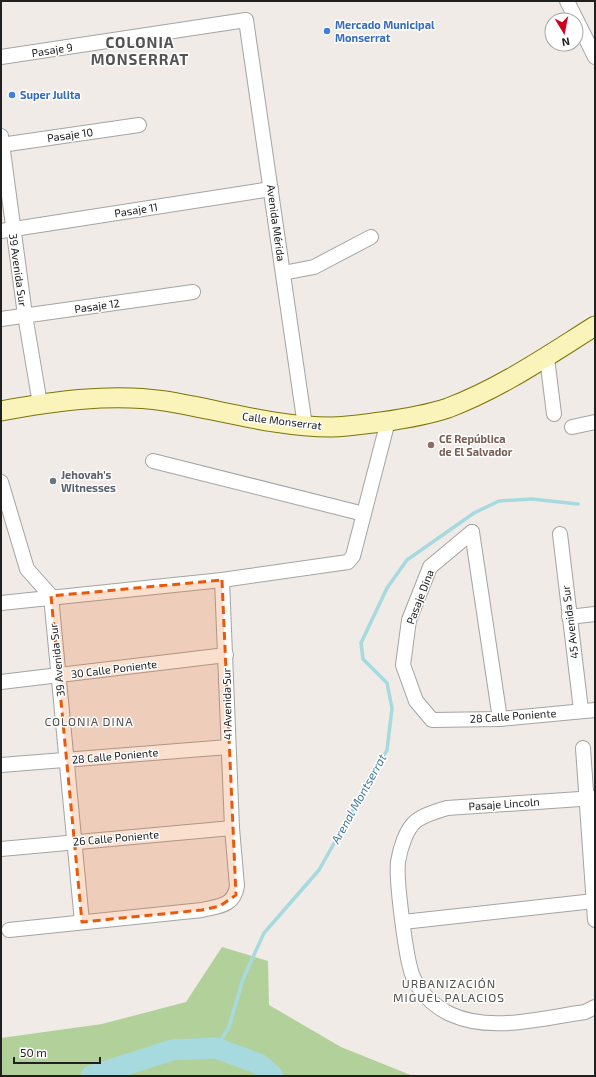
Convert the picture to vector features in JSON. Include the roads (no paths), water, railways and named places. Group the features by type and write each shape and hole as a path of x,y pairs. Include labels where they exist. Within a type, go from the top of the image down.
{"street":[{"path":"567,1 595,58"},
{"name":"Pasaje 9","path":"1,57 246,20"},
{"name":"Avenida Mérida","path":"246,20 305,426"},
{"name":"Pasaje 10","path":"1,142 140,125"},
{"name":"39 Avenida Sur","path":"1,142 7,230 40,404"},
{"name":"Pasaje 11","path":"7,230 271,189"},
{"path":"283,273 314,267 371,237"},
{"name":"Pasaje 12","path":"1,319 193,292"},
{"name":"Calle Monserrat","path":"1,411 40,404 125,398 156,400 261,420 305,426 333,427 388,421 453,406 499,385 547,358 594,328"},
{"path":"547,358 554,414"},
{"path":"1,603 51,596 222,580 348,562 353,556 388,421"},
{"path":"572,427 595,422"},
{"path":"153,461 364,514"},
{"path":"1,482 27,569 51,596"},
{"name":"Pasaje Dina","path":"432,720 416,701 403,665 409,620 430,567 472,532 500,719"},
{"name":"45 Avenida Sur","path":"560,534 569,617 588,710"},
{"name":"41 Avenida Sur","path":"82,922 202,910 220,906 231,901 236,895 237,886 232,828 228,747 226,655 222,580"},
{"name":"39 Avenida Sur","path":"51,596 82,922"},
{"path":"569,617 595,614"},
{"name":"30 Calle Poniente","path":"1,682 226,655"},
{"name":"28 Calle Poniente","path":"432,720 500,719 588,710"},
{"name":"28 Calle Poniente","path":"1,765 228,747"},
{"path":"583,748 591,798 595,920"},
{"name":"Pasaje Lincoln","path":"403,922 398,863 402,846 416,821 432,812 447,808 591,798"},
{"name":"26 Calle Poniente","path":"1,849 232,828"},
{"path":"594,901 403,922 413,977 422,992 434,1004 450,1014 466,1020 491,1024 585,1012 595,1007"},
{"path":"9,930 82,922"}],"waterway":[{"name":"Arenal Montserrat","path":"216,1048 229,1027 243,979 264,933 319,870 387,750 392,708 387,683 363,659 361,643 387,588 407,560 474,513 499,501 532,499 578,504"},
{"name":"Arenal Montserrat","path":"91,1076 172,1050 216,1048 259,1064 273,1076"}],"place":[{"name":"Mercado Municipal Monserrat","path":"327,31"},
{"name":"Super Julita","path":"12,95"},
{"name":"CE República de El Salvador","path":"431,445"},
{"name":"Jehovah's Witnesses","path":"53,481"}],"district":[{"name":"COLONIA MONSERRAT","path":"140,52"},
{"name":"COLONIA DINA","path":"89,722"},
{"name":"URBANIZACIÓN MIGUEL PALACIOS","path":"449,991"}]}
